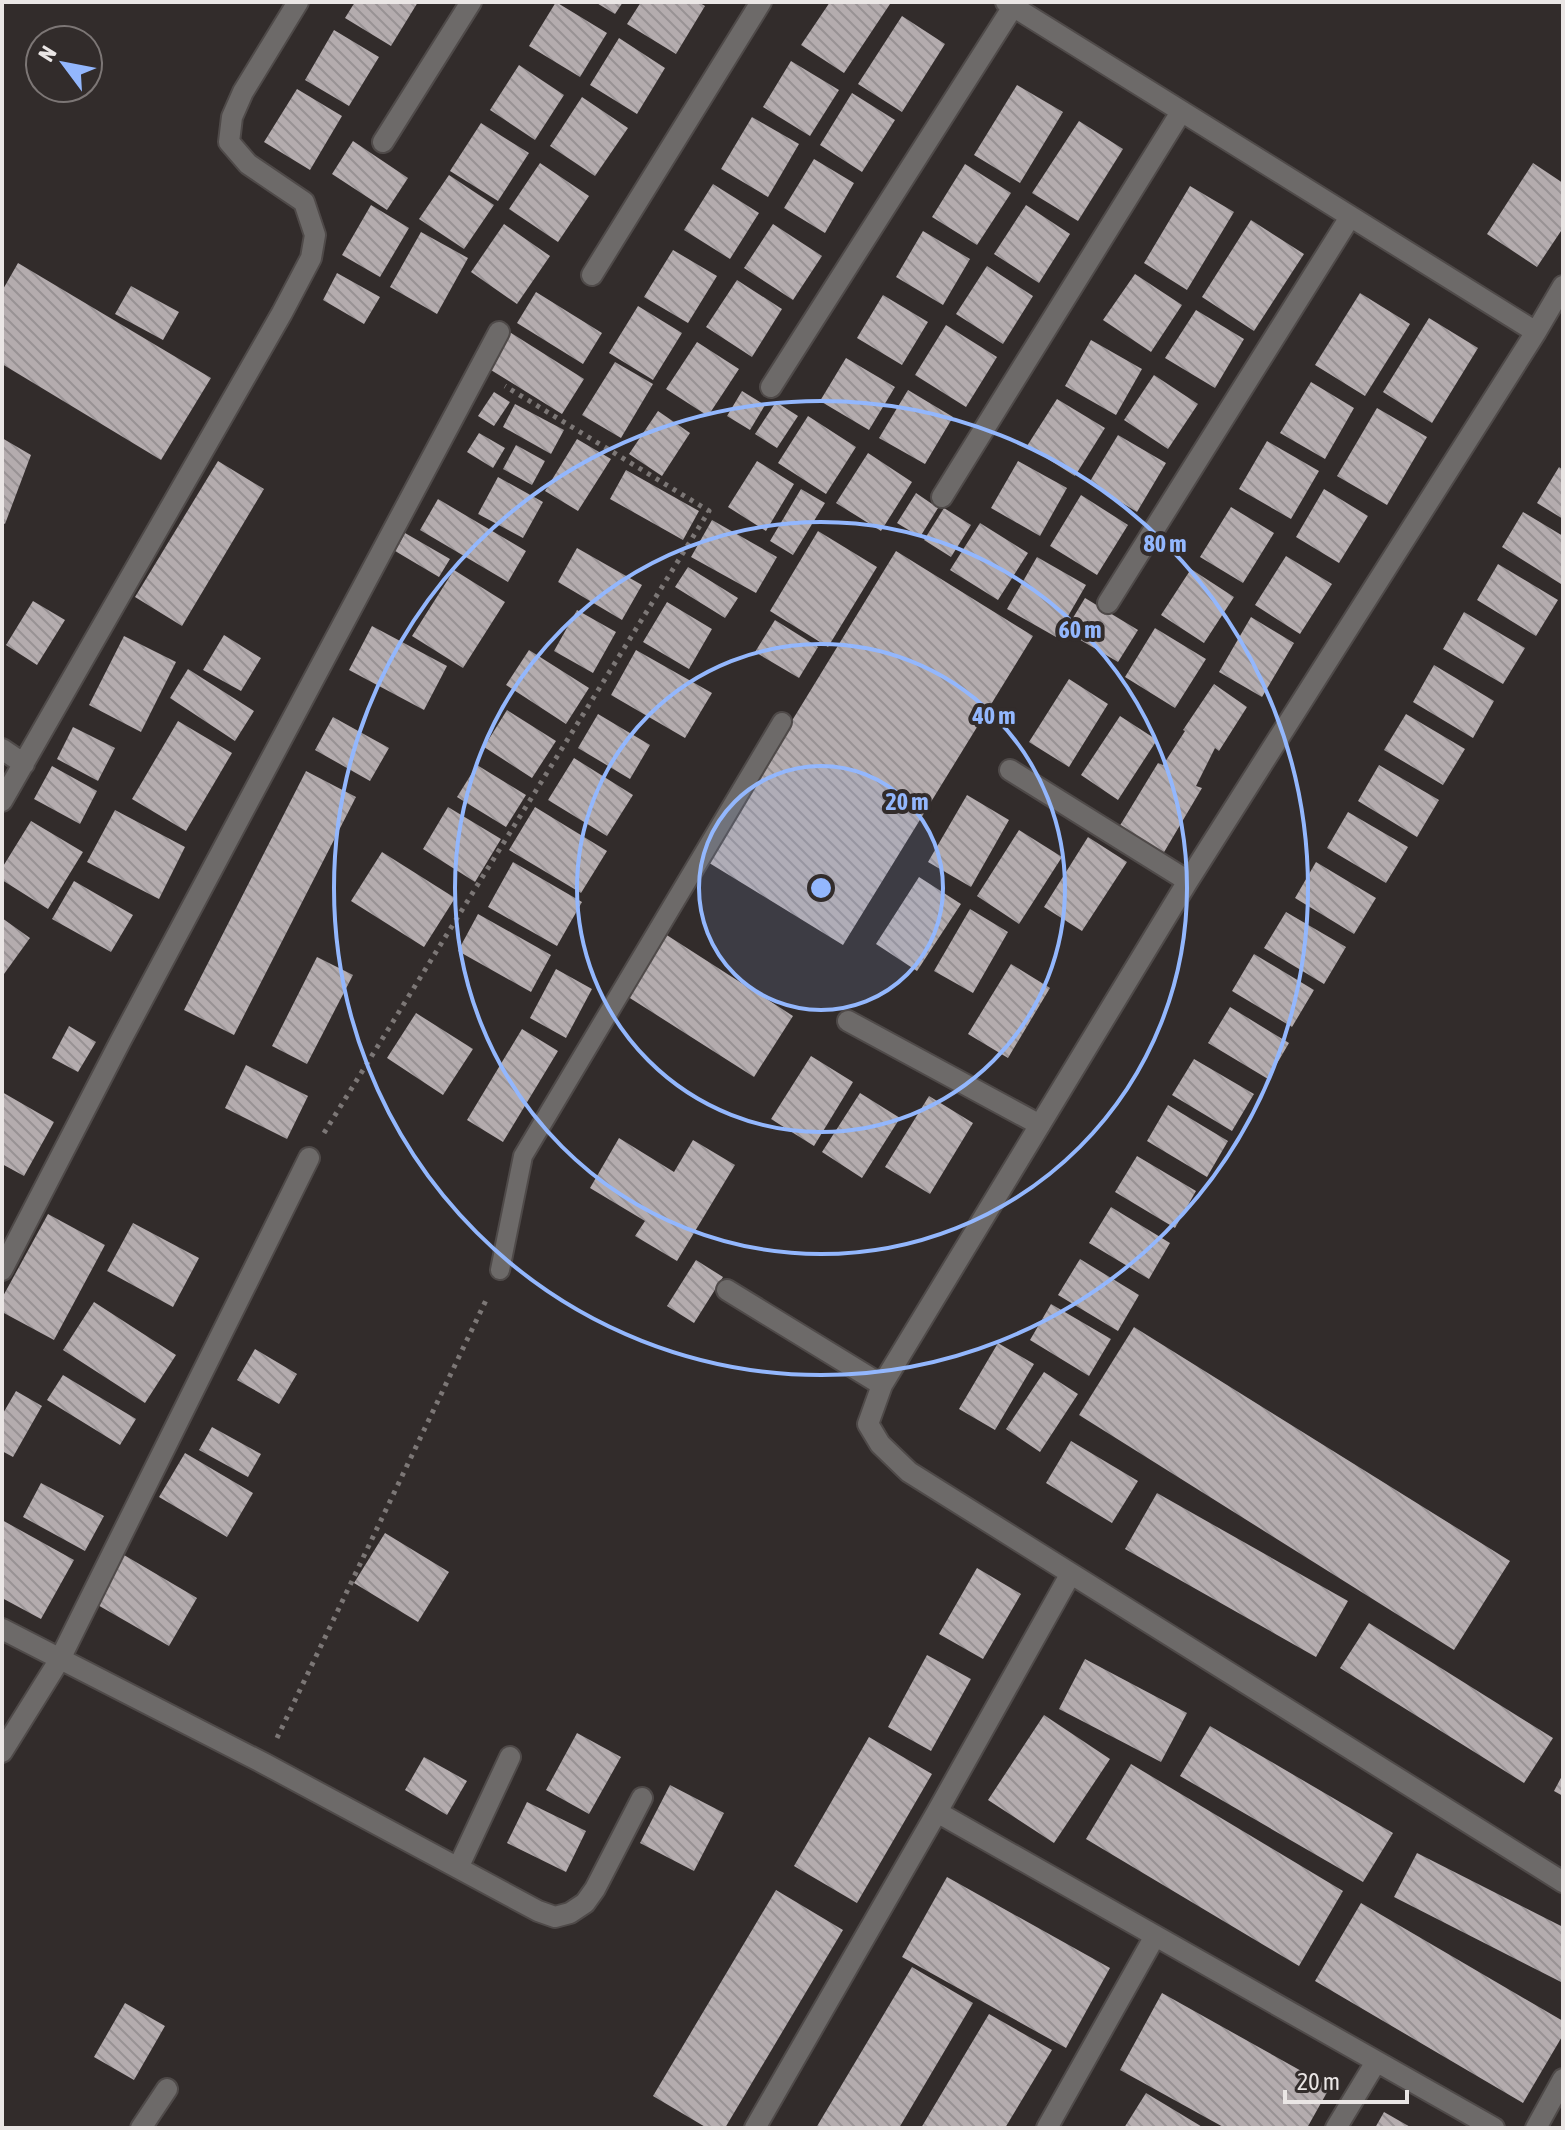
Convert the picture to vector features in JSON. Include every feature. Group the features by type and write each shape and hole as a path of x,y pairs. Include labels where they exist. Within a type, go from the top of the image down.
{"street":[{"path":"2,801 311,258 315,235 304,202 248,164 229,142 232,117 243,92 298,2"},
{"path":"383,142 471,2"},
{"path":"592,275 761,2"},
{"path":"771,387 1011,4 1536,332"},
{"path":"942,497 1181,112"},
{"path":"1108,603 1350,217"},
{"path":"1563,286 1188,881 882,1385 868,1424 880,1444 909,1472 1563,1882"},
{"path":"2,1270 143,998 499,332"},
{"path":"2,749 24,764"},
{"path":"1010,770 1188,881"},
{"path":"848,1021 1040,1125"},
{"path":"2,1752 60,1659 309,1158"},
{"path":"727,1290 882,1385"},
{"path":"755,2128 1070,1575"},
{"path":"2,1629 265,1764 538,1911 555,1917 570,1913 585,1903 642,1798"},
{"path":"458,1868 510,1757"},
{"path":"937,1812 1494,2128"},
{"path":"1047,2128 1155,1936"},
{"path":"1336,2128 1376,2062"},
{"path":"1536,2128 1563,2079"},
{"path":"141,2128 167,2089"}],"lane":[{"path":"500,1270 523,1156 782,722"}],"path":[{"path":"309,1158 709,511 478,370"},
{"path":"265,1764 500,1270"}],"building":[{"path":"355,2 418,2 391,46 345,18"},
{"path":"556,2 607,33 580,77 529,46"},
{"path":"595,2 623,2 615,14"},
{"path":"641,2 698,2 705,6 676,54 627,24"},
{"path":"830,2 890,4 844,73 801,45"},
{"path":"902,16 945,44 902,112 858,84"},
{"path":"334,30 379,57 349,106 305,80"},
{"path":"619,38 665,68 637,114 590,85"},
{"path":"791,61 839,90 810,136 763,107"},
{"path":"519,65 564,95 535,140 490,110"},
{"path":"1017,85 1063,112 1020,183 974,155"},
{"path":"297,89 342,116 310,170 264,142"},
{"path":"852,93 895,120 862,172 820,145"},
{"path":"582,97 628,128 595,176 550,146"},
{"path":"752,117 799,144 768,197 721,169"},
{"path":"1079,121 1123,149 1078,221 1032,193"},
{"path":"481,123 529,153 498,201 450,171"},
{"path":"353,141 408,178 387,210 332,174"},
{"path":"814,159 854,183 825,233 784,208"},
{"path":"540,163 589,196 558,242 509,209"},
{"path":"1533,163 1563,183 1563,228 1537,267 1487,234"},
{"path":"965,164 1011,193 977,245 932,217"},
{"path":"449,175 494,205 464,249 419,219"},
{"path":"713,184 759,213 730,259 684,230"},
{"path":"1190,186 1234,212 1187,290 1144,263"},
{"path":"371,205 409,228 380,277 342,255"},
{"path":"1026,205 1070,234 1039,283 994,254"},
{"path":"1251,220 1304,254 1254,331 1202,297"},
{"path":"504,224 550,256 517,304 471,272"},
{"path":"773,224 822,256 793,300 744,268"},
{"path":"923,231 970,259 943,305 896,277"},
{"path":"421,232 468,258 437,314 390,287"},
{"path":"673,250 717,276 688,323 644,297"},
{"path":"18,263 211,378 161,460 2,364 2,291"},
{"path":"987,266 1033,296 1003,344 956,314"},
{"path":"337,273 380,297 364,324 323,300"},
{"path":"1135,274 1182,305 1151,352 1103,320"},
{"path":"737,280 782,309 752,357 706,327"},
{"path":"131,286 179,312 163,340 115,314"},
{"path":"536,292 602,333 583,364 517,323"},
{"path":"1360,293 1410,324 1365,396 1315,365"},
{"path":"883,295 928,322 902,365 857,338"},
{"path":"638,306 682,333 653,380 609,353"},
{"path":"1196,310 1244,339 1215,388 1165,358"},
{"path":"1429,318 1478,348 1432,423 1383,392"},
{"path":"946,325 997,357 966,407 915,375"},
{"path":"508,331 584,379 562,414 486,367"},
{"path":"1091,340 1142,369 1116,415 1065,386"},
{"path":"697,342 739,369 708,416 666,389"},
{"path":"846,358 895,387 869,430 820,401"},
{"path":"615,362 653,384 621,438 582,415"},
{"path":"1154,375 1198,404 1168,449 1124,420"},
{"path":"1311,382 1354,408 1325,459 1280,433"},
{"path":"908,390 953,417 925,464 879,438"},
{"path":"742,391 765,405 750,430 727,416"},
{"path":"494,392 510,402 494,426 478,416"},
{"path":"1057,399 1105,428 1075,476 1027,446"},
{"path":"776,402 798,416 777,448 755,434"},
{"path":"515,404 564,430 551,454 503,427"},
{"path":"1377,408 1427,437 1387,505 1337,476"},
{"path":"658,411 690,433 662,476 629,454"},
{"path":"808,416 856,447 826,494 778,463"},
{"path":"479,433 505,448 493,468 467,452"},
{"path":"1118,435 1166,463 1137,512 1089,483"},
{"path":"2,438 31,455 5,524 2,522"},
{"path":"577,439 611,459 578,511 545,491"},
{"path":"1267,441 1319,471 1291,519 1239,489"},
{"path":"516,445 545,461 532,485 503,469"},
{"path":"868,453 912,482 881,531 836,503"},
{"path":"218,461 264,489 182,626 135,597"},
{"path":"757,461 794,484 766,531 728,507"},
{"path":"1018,461 1067,488 1040,536 991,508"},
{"path":"1559,467 1563,470 1563,519 1537,503"},
{"path":"626,470 699,511 683,540 610,499"},
{"path":"498,477 543,502 523,538 478,514"},
{"path":"801,489 825,503 793,555 770,541"},
{"path":"1324,489 1368,516 1339,563 1296,537"},
{"path":"916,493 938,508 920,537 897,523"},
{"path":"1081,495 1128,525 1097,575 1050,546"},
{"path":"438,499 526,551 508,582 420,530"},
{"path":"1231,507 1274,533 1243,583 1200,557"},
{"path":"944,508 971,525 951,557 924,540"},
{"path":"1523,512 1563,536 1561,584 1502,547"},
{"path":"712,520 777,557 756,593 691,557"},
{"path":"980,523 1028,553 998,600 950,570"},
{"path":"818,531 877,567 828,647 770,611"},
{"path":"405,533 450,559 439,577 395,551"},
{"path":"577,548 642,585 622,620 558,582"},
{"path":"896,551 1033,636 843,945 706,861"},
{"path":"1286,556 1332,584 1300,634 1255,605"},
{"path":"1037,557 1086,585 1056,637 1007,609"},
{"path":"1498,564 1558,600 1536,636 1477,600"},
{"path":"688,567 738,598 725,618 675,587"},
{"path":"1191,569 1234,597 1204,643 1161,615"},
{"path":"454,570 505,602 463,668 412,636"},
{"path":"1085,598 1138,630 1118,662 1065,631"},
{"path":"33,601 65,620 37,665 6,645"},
{"path":"667,602 712,629 689,669 643,642"},
{"path":"577,610 616,632 593,673 554,651"},
{"path":"1464,612 1525,648 1503,684 1443,649"},
{"path":"1251,617 1294,643 1262,697 1219,672"},
{"path":"775,620 818,647 799,678 755,652"},
{"path":"372,626 447,666 424,710 349,670"},
{"path":"1155,628 1206,659 1175,708 1125,677"},
{"path":"224,635 261,658 241,691 203,670"},
{"path":"124,636 176,662 141,732 89,705"},
{"path":"529,650 589,688 566,724 506,685"},
{"path":"636,650 712,693 685,738 611,695"},
{"path":"1434,665 1494,701 1473,738 1413,702"},
{"path":"188,669 254,711 235,741 170,698"},
{"path":"1069,679 1108,704 1069,767 1029,742"},
{"path":"1214,684 1247,707 1219,751 1215,748 1196,786 1202,788 1160,859 1116,832 1158,763 1163,765"},
{"path":"507,710 556,741 532,778 484,747"},
{"path":"598,714 650,745 630,779 578,748"},
{"path":"1406,714 1465,749 1443,785 1384,750"},
{"path":"1120,716 1157,740 1118,800 1081,775"},
{"path":"333,717 389,748 370,781 315,750"},
{"path":"178,721 232,753 186,831 132,799"},
{"path":"73,727 115,748 98,781 57,759"},
{"path":"574,758 633,795 607,836 548,800"},
{"path":"477,765 526,795 506,827 457,797"},
{"path":"1379,765 1439,800 1417,837 1358,801"},
{"path":"52,766 97,791 80,824 34,799"},
{"path":"306,771 356,797 234,1035 184,1010"},
{"path":"967,795 1009,820 971,887 928,862"},
{"path":"448,807 501,839 475,882 423,849"},
{"path":"535,807 607,851 581,893 509,850"},
{"path":"115,810 185,847 159,899 87,862"},
{"path":"1348,812 1408,847 1386,883 1327,848"},
{"path":"31,821 83,852 48,909 2,880 2,868"},
{"path":"1019,830 1062,857 1019,924 977,896"},
{"path":"1088,837 1127,862 1082,931 1044,907"},
{"path":"382,852 455,898 424,947 351,901"},
{"path":"513,862 582,902 557,946 488,907"},
{"path":"1316,862 1376,898 1354,934 1295,898"},
{"path":"919,877 961,904 917,971 876,944"},
{"path":"74,881 133,915 111,952 52,919"},
{"path":"970,909 1008,932 973,993 934,971"},
{"path":"1286,912 1346,947 1324,984 1264,948"},
{"path":"478,914 551,955 531,992 458,951"},
{"path":"2,918 30,938 4,974 2,973"},
{"path":"662,932 793,1016 754,1077 622,993"},
{"path":"1254,954 1314,990 1292,1027 1232,991"},
{"path":"317,957 353,975 307,1064 272,1046"},
{"path":"1011,964 1050,988 1008,1058 968,1034"},
{"path":"556,969 592,989 566,1038 530,1018"},
{"path":"1230,1007 1289,1043 1268,1079 1208,1043"},
{"path":"416,1013 473,1049 443,1095 387,1058"},
{"path":"69,1026 96,1042 78,1072 52,1058"},
{"path":"522,1029 558,1051 503,1142 467,1120"},
{"path":"811,1056 853,1082 814,1146 771,1119"},
{"path":"1194,1059 1254,1094 1232,1131 1172,1095"},
{"path":"246,1065 308,1096 287,1139 225,1108"},
{"path":"2,1092 54,1122 24,1176 2,1164"},
{"path":"860,1093 900,1118 862,1178 822,1152"},
{"path":"929,1096 973,1123 930,1194 885,1167"},
{"path":"1168,1105 1228,1141 1207,1177 1147,1141"},
{"path":"619,1138 674,1172 693,1140 735,1165 677,1261 635,1236 645,1221 590,1188"},
{"path":"1137,1156 1196,1191 1175,1228 1115,1192"},
{"path":"1111,1207 1170,1243 1149,1279 1089,1243"},
{"path":"48,1214 105,1245 54,1340 2,1312 2,1298"},
{"path":"133,1223 199,1258 173,1307 107,1271"},
{"path":"1080,1259 1139,1295 1118,1331 1058,1295"},
{"path":"696,1260 723,1277 694,1323 667,1306"},
{"path":"94,1302 176,1355 145,1403 63,1350"},
{"path":"1051,1304 1111,1339 1089,1376 1030,1340"},
{"path":"1134,1327 1510,1561 1454,1650 1079,1415"},
{"path":"998,1343 1034,1364 995,1430 959,1409"},
{"path":"255,1349 297,1374 279,1404 237,1380"},
{"path":"1044,1372 1078,1394 1040,1452 1006,1429"},
{"path":"63,1375 136,1419 120,1445 47,1400"},
{"path":"16,1391 42,1406 13,1457 2,1451 2,1415"},
{"path":"212,1427 261,1454 248,1477 199,1450"},
{"path":"1071,1441 1138,1481 1112,1523 1046,1483"},
{"path":"185,1453 253,1493 227,1537 159,1497"},
{"path":"41,1483 104,1516 85,1551 23,1517"},
{"path":"1157,1493 1348,1601 1316,1657 1125,1549"},
{"path":"2,1520 74,1560 41,1619 2,1598"},
{"path":"385,1533 449,1572 418,1622 354,1583"},
{"path":"124,1555 197,1598 169,1646 96,1604"},
{"path":"977,1568 1021,1594 983,1659 939,1634"},
{"path":"1369,1623 1553,1738 1524,1783 1340,1668"},
{"path":"927,1655 971,1679 931,1751 888,1727"},
{"path":"1085,1659 1187,1713 1161,1762 1059,1709"},
{"path":"1044,1715 1110,1759 1054,1843 988,1800"},
{"path":"1210,1726 1393,1833 1363,1882 1180,1776"},
{"path":"577,1733 621,1757 589,1814 546,1790"},
{"path":"869,1737 932,1774 857,1903 794,1866"},
{"path":"424,1757 467,1781 447,1815 405,1790"},
{"path":"1131,1764 1343,1891 1299,1966 1086,1839"},
{"path":"1563,1774 1563,1796 1554,1791"},
{"path":"670,1785 724,1813 694,1871 640,1843"},
{"path":"527,1802 586,1831 566,1872 507,1843"},
{"path":"1417,1853 1563,1927 1563,1983 1394,1897"},
{"path":"947,1877 1110,1968 1066,2048 902,1957"},
{"path":"776,1890 843,1930 725,2128 707,2128 653,2096"},
{"path":"1361,1903 1563,2021 1563,2035 1523,2103 1315,1981"},
{"path":"912,1967 973,2003 899,2128 816,2128"},
{"path":"1162,1993 1330,2087 1307,2128 1225,2128 1120,2070"},
{"path":"125,2003 165,2026 134,2080 94,2057"},
{"path":"989,2014 1052,2050 1005,2128 921,2128"},
{"path":"1146,2093 1204,2128 1124,2128"},
{"path":"1384,2112 1412,2128 1375,2128"}]}
